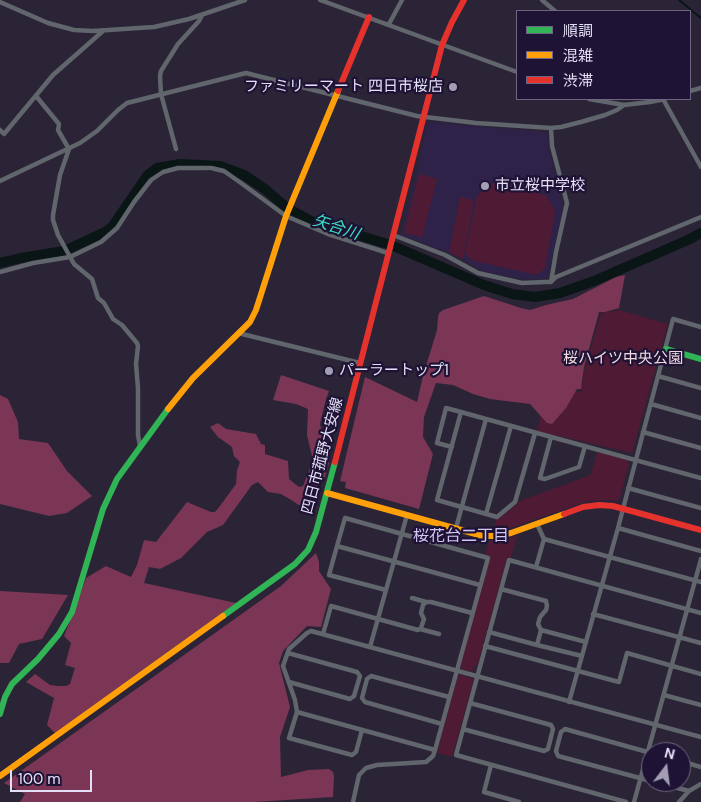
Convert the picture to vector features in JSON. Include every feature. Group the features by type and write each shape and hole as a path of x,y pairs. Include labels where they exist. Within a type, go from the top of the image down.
{"street":[{"path":"0,2 48,23 74,30 93,32 154,27 202,15 245,0"},
{"path":"320,0 516,72"},
{"path":"389,24 402,0"},
{"name":"四日市菰野大安線","path":"0,776 295,564 308,550 316,532 327,493 442,45 464,0"},
{"path":"542,0 555,10"},
{"path":"176,148 161,94 161,70 178,44 199,21 202,15"},
{"path":"0,714 5,697 12,684 38,659 59,634 72,612 103,509 117,479 193,378 250,322 256,310 286,216 369,17"},
{"path":"0,130 4,134 59,69 103,31"},
{"path":"0,181 80,144 127,103 246,73 423,118 476,123 551,128 581,122 617,110 624,105"},
{"path":"36,96 59,124 58,130 69,149 60,175 52,215 53,220 74,264 92,279 98,298 104,303 113,319 122,325 138,346 136,364 140,448"},
{"path":"595,100 624,105 659,100"},
{"path":"665,100 701,167"},
{"path":"551,128 553,151 567,203 551,282"},
{"path":"0,272 70,256 101,242 117,228 151,180 163,172 178,168 211,168 224,171 286,216 328,234 388,253"},
{"path":"393,237 445,255 478,273 522,282 551,282 556,278 701,217"},
{"path":"569,702 618,528 673,319 701,327"},
{"path":"238,333 360,364"},
{"path":"666,349 701,358"},
{"path":"658,376 701,388"},
{"path":"651,404 701,418"},
{"path":"452,447 437,443 446,408 701,478"},
{"path":"461,412 437,500 497,518 516,502 535,433"},
{"path":"456,528 486,419"},
{"path":"486,514 510,426"},
{"path":"643,432 701,448"},
{"path":"552,437 540,478 545,480 579,467 585,446"},
{"path":"628,488 701,508"},
{"path":"327,493 483,536 511,533 568,512 592,506 609,505 701,530"},
{"path":"370,647 406,515"},
{"path":"353,802 360,775 366,768 377,765 426,762 435,750 488,558 345,518 329,575 386,590"},
{"path":"536,567 544,539 537,524"},
{"path":"618,528 701,551"},
{"path":"544,539 701,582"},
{"path":"337,546 480,585"},
{"path":"652,742 701,559"},
{"path":"626,802 456,756 508,560 701,613"},
{"path":"501,589 546,601 546,610 540,617 538,624 541,630 537,645"},
{"path":"412,598 472,613"},
{"path":"420,629 424,619 421,614 423,605 426,602"},
{"path":"323,634 331,606 439,634"},
{"path":"594,614 701,643"},
{"path":"541,630 586,642"},
{"path":"362,730 356,752 352,755 289,738 297,712 295,700 283,666 289,649 307,633 311,631 323,634 701,737"},
{"path":"489,632 582,656"},
{"path":"485,646 619,682 627,653 701,674"},
{"path":"288,653 357,672 360,676 368,678 371,676 449,697"},
{"path":"354,696 360,676"},
{"path":"362,698 368,678"},
{"path":"289,682 350,698 354,696 362,698 365,702 442,724"},
{"path":"664,695 701,705"},
{"path":"470,703 551,725 553,729 561,732"},
{"path":"297,712 435,750"},
{"path":"463,729 544,751 548,749 556,751"},
{"path":"548,749 553,729"},
{"path":"634,802 641,778 558,756 556,751 561,732 564,729 641,750"},
{"path":"491,765 484,792 519,802"},
{"path":"679,802 689,792"}],"shaded area":[{"name":"市立桜中学校","path":"427,122 545,132 548,134 549,150 563,208 548,276 545,279 521,279 483,271 440,248 437,250 425,243 401,236 419,164"},
{"path":"625,275 619,308 599,312 584,367 581,389 577,389 566,408 552,424 547,423 530,404 490,399 453,385 436,383 424,417 423,437 433,454 419,509 345,488 346,482 340,481 365,377 417,402 437,330 439,313 484,296 530,310 573,299 616,277"},
{"path":"281,375 329,391 320,424 329,463 325,477 315,491 310,503 301,506 281,494 268,492 258,482 252,485 223,525 207,532 181,558 160,569 149,567 144,583 236,603 55,733 47,725 54,698 26,682 35,674 50,685 66,686 70,684 75,668 65,665 71,643 64,636 86,578 106,566 131,577 137,565 144,540 156,542 187,502 215,512 236,484 237,470 240,462 234,456 232,447 218,437 210,427 218,423 226,429 256,434 261,444 265,445 265,454 288,461 289,479 299,487 303,486 313,460 307,435 308,409 296,404 273,400"},
{"path":"0,395 8,399 18,422 19,439 48,443 67,471 92,496 67,513 49,516 0,504"},
{"path":"316,553 319,571 331,589 321,627 307,626 283,651 279,663 290,707 280,737 281,777 308,770 329,769 333,772 334,776 333,797 255,802 20,802 25,794 4,783 281,586"},
{"path":"0,591 68,595 42,639 19,644 9,663 0,663"}],"green space":[{"path":"419,174 437,179 422,237 404,233"},
{"path":"493,183 546,195 555,211 545,268 537,275 474,261 465,254 477,196"},
{"path":"460,197 474,200 463,259 449,252"},
{"name":"桜ハイツ中央公園","path":"619,310 668,324 632,453 537,431 542,409 558,389 581,392 585,368 601,313"},
{"path":"597,452 627,460 629,464 619,501 590,501 502,531 493,531 496,519 500,518 517,502 591,475"},
{"path":"517,536 511,558 507,557 477,666 474,665 472,672 462,669 460,665 490,556 485,555 489,541"},
{"path":"460,675 474,679 452,757 437,753 457,677"}],"waterway":[{"path":"679,0 701,18"},
{"name":"矢合川","path":"0,263 64,251 105,232 112,227 147,176 157,168 180,164 220,166 244,175 265,189 287,208 311,221 391,245 484,285 512,294 535,297 560,293 594,281 701,233"}],"traffic: fast":[{"path":"666,349 701,359"},
{"path":"0,714 5,697 12,684 38,659 59,634 72,612 103,509 117,479 168,409"},
{"path":"223,616 295,564 308,550 316,532 335,462"}],"traffic: slow":[{"path":"168,409 193,378 250,322 256,310 286,216 338,91"},
{"path":"327,493 483,536 511,533 564,514"},
{"path":"0,776 223,616"}],"traffic: jam":[{"path":"335,462 442,45 464,0"},
{"path":"338,91 369,17"},
{"path":"564,514 583,507 613,506 701,530"}],"place":[{"name":"ファミリーマート 四日市桜店","path":"453,87"},
{"name":"市立桜中学校","path":"485,186"},
{"name":"パーラートップ1","path":"329,371"}],"district":[{"name":"桜花台二丁目","path":"461,537"}]}
